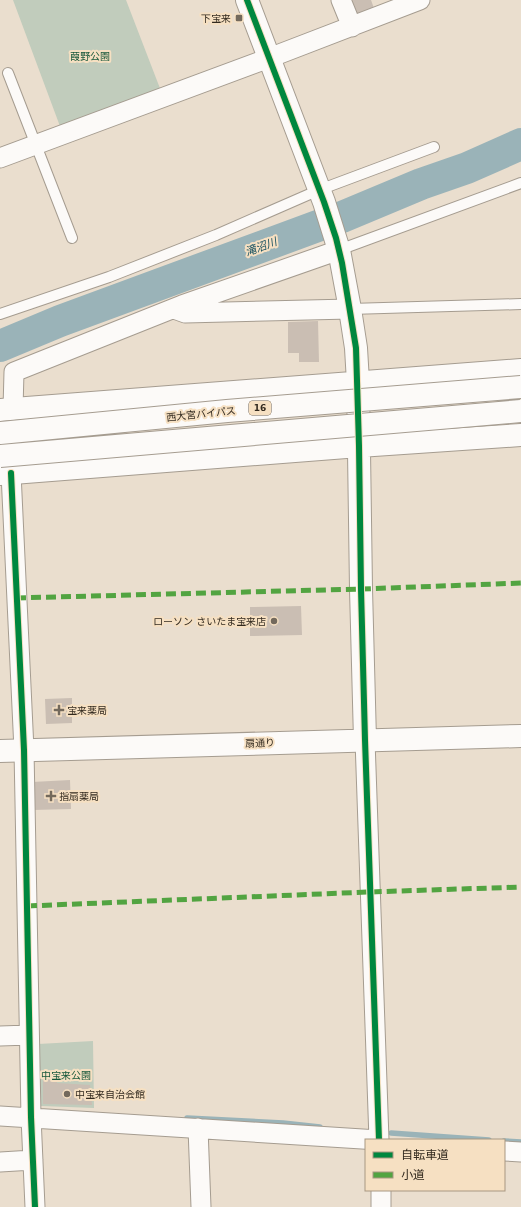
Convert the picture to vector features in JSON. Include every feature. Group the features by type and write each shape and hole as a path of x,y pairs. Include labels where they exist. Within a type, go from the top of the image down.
{"main road":[{"path":"248,0 322,196 338,244 350,309 356,348 358,382 360,589 365,740"},
{"path":"6,409 521,370"},
{"name":"西大宮バイパス","path":"0,433 219,412 521,387"},
{"path":"4,468 521,411"},
{"path":"4,468 521,435"},
{"name":"扇通り","path":"0,751 521,736"}],"street":[{"path":"341,0 352,27"},
{"path":"0,158 352,27 420,0"},
{"path":"6,409 14,372 338,244"},
{"path":"173,308 185,314 350,309"},
{"path":"4,468 24,750 31,1117 36,1207"},
{"path":"365,740 378,1139"},
{"path":"0,1036 29,1035"},
{"path":"0,1116 365,1139"},
{"path":"198,1128 201,1207"},
{"path":"505,1151 521,1152"},
{"path":"0,1162 33,1160"},
{"path":"381,1191 382,1207"}],"lane":[{"path":"8,73 72,238"},
{"path":"0,314 109,277 216,235 322,196 434,147"},
{"path":"338,244 521,183"},
{"path":"350,309 521,304"}],"green space":[{"name":"葭野公園","path":"13,0 126,0 161,91 61,129"},
{"name":"中宝来公園","path":"93,1041 94,1108 41,1106 38,1044"}],"building":[{"path":"371,0 376,14 357,20 350,1"},
{"path":"318,321 319,362 299,362 299,353 288,353 288,322"},
{"path":"301,606 302,635 250,636 250,607"},
{"path":"72,698 72,723 46,724 45,699"},
{"path":"70,780 71,809 33,810 32,782"},
{"name":"中宝来自治会館","path":"43,1079 57,1080 57,1083 90,1085 92,1105 43,1104"}],"waterway":[{"name":"滝沼川","path":"0,346 60,321 342,217 421,184 467,168 521,144"},
{"path":"187,1118 283,1123 320,1127"},
{"path":"391,1133 475,1139"},
{"path":"505,1141 521,1142"}],"marked path":[{"path":"16,598 361,589 521,583"},
{"path":"27,906 521,887"}],"cycle path":[{"path":"247,0 324,202 336,238 342,263 356,348 365,740 379,1139"},
{"path":"11,473 24,750 31,1117 35,1207"}],"place":[{"name":"下宝来","path":"239,18"},
{"name":"ローソン さいたま宝来店","path":"274,621"},
{"name":"宝来薬局","path":"59,710"},
{"name":"指扇薬局","path":"51,796"},
{"name":"中宝来自治会館","path":"67,1094"}]}
